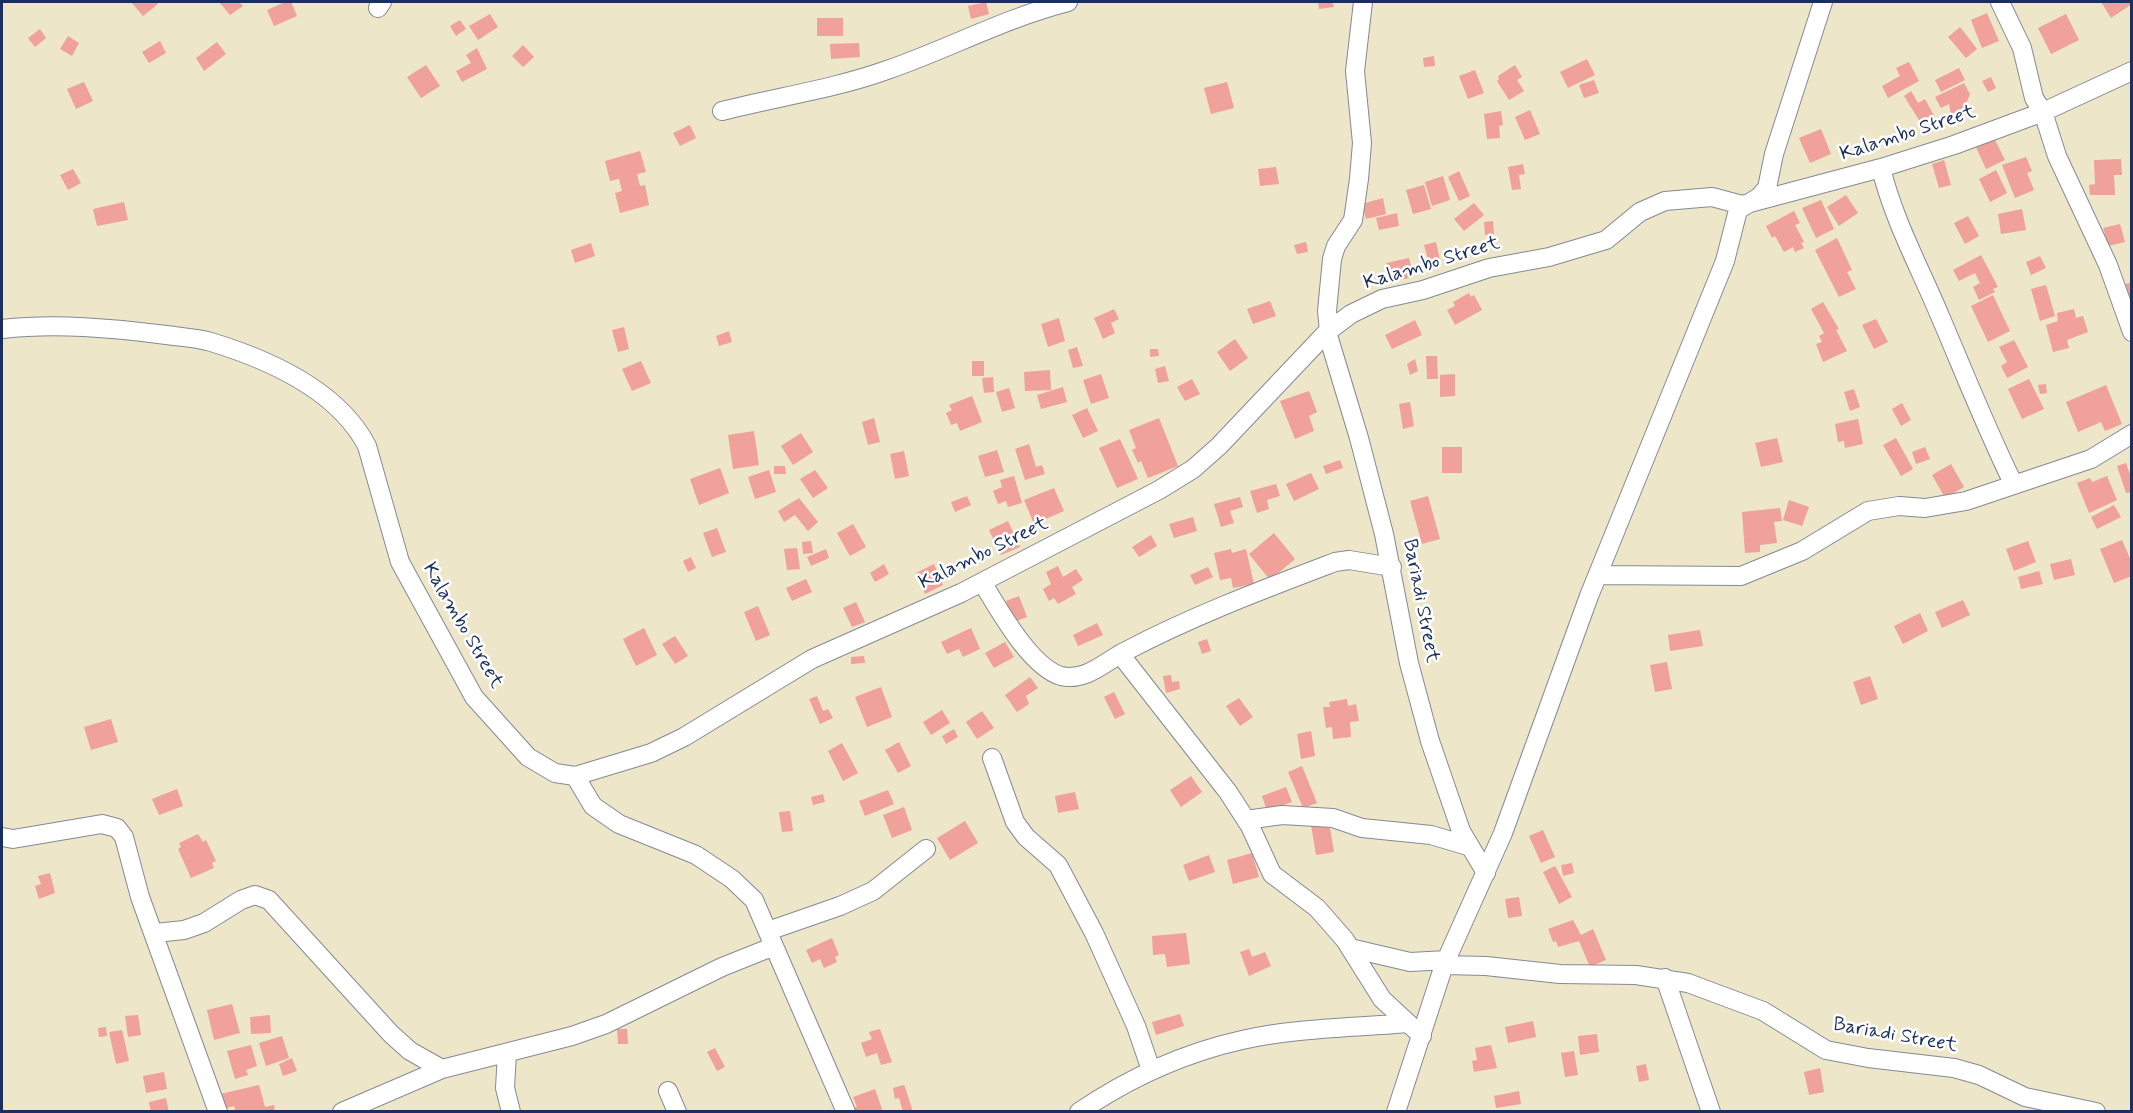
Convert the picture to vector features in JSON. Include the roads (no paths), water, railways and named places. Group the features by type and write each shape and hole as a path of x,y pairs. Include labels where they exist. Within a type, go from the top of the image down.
{"street":[{"path":"722,111 844,84 889,69 1041,9 1068,2"},
{"name":"Bariadi Street","path":"1362,2 1355,71 1362,143 1359,179 1353,220 1335,246 1332,259 1327,311 1328,331 1359,438 1392,567 1418,700 1430,741 1468,846 1486,873"},
{"path":"1396,1112 1445,963 1486,873 1598,575 1725,261 1732,225 1742,206 1759,197 1767,188 1776,145 1824,2"},
{"path":"2000,2 2019,41 2031,90 2043,112 2057,156 2108,265 2132,332"},
{"name":"Kalambo Street","path":"2,329 82,327 209,341 287,373 342,410 359,430 367,446 400,562 474,697 528,757 555,773 575,776 651,753 684,737 812,659 982,582 1193,469 1219,446 1328,331 1351,314 1382,299 1423,290 1489,268 1549,257 1606,240 1640,212 1665,201 1712,197 1742,206 1881,168 1954,145 2043,112 2132,71"},
{"path":"1881,168 1898,225 2013,483"},
{"path":"1598,575 1741,576 1802,551 1868,510 1899,506 1925,508 1949,505 2091,459 2132,434"},
{"path":"982,582 1026,647 1042,663 1061,676 1075,676 1094,671 1120,654 1168,629 1335,562 1349,560 1392,567"},
{"path":"1120,654 1197,749 1246,820 1272,874 1317,909 1350,948 1382,999 1422,1036"},
{"path":"992,759 1015,822 1026,837 1058,866 1094,933 1136,1026 1151,1070"},
{"path":"575,776 593,806 619,824 696,855 732,879 754,900 846,1112"},
{"path":"1246,820 1282,815 1333,818 1362,828 1431,835 1468,846"},
{"path":"2,837 13,839 102,824 117,828 124,837 140,897 177,996 182,1019 218,1112"},
{"path":"342,1112 442,1069 606,1024 770,939 873,891 926,849"},
{"path":"155,933 184,930 204,924 242,900 255,895 269,900 391,1034 410,1051 442,1069"},
{"name":"Bariadi Street","path":"1350,948 1410,962 1486,966 1543,973 1665,978 1732,997 1763,1011 1826,1050 1868,1058 1954,1068 1979,1075 2025,1097 2096,1112"},
{"path":"1665,978 1711,1112"},
{"path":"1079,1112 1151,1070 1193,1053 1245,1040 1407,1023"},
{"path":"507,1053 505,1088 511,1112"},
{"path":"668,1091 677,1112"}]}
